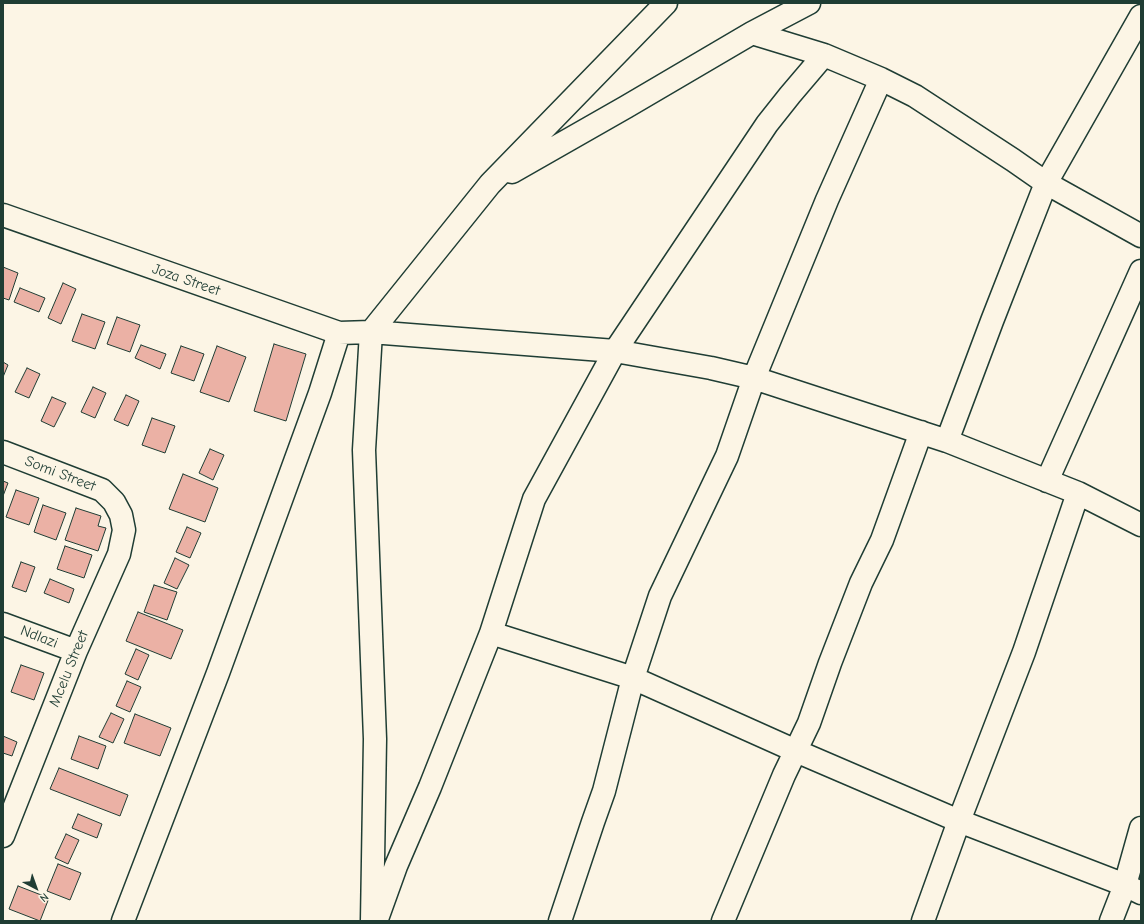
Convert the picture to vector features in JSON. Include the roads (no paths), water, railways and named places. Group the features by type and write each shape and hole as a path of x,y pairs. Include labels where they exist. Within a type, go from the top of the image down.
{"street":[{"path":"372,921 375,739 364,450 371,332 490,184 666,3"},
{"path":"490,184 752,33 809,3"},
{"path":"947,441 992,320 1046,183 1141,16"},
{"path":"752,33 824,56 881,79 922,100 1046,183 1141,236"},
{"path":"376,921 396,866 430,787 491,633 534,499 615,351 767,124 824,56"},
{"path":"560,921 604,791 633,678 660,596 727,456 754,378 827,200 881,79"},
{"name":"Joza Street","path":"3,215 339,333 371,332 615,351 711,368 754,378 947,441 1078,493 1141,525"},
{"path":"1048,481 1141,271"},
{"path":"123,921 320,394 339,333"},
{"path":"723,921 784,775 809,723 860,583 882,540 921,432"},
{"name":"Somi Street","path":"3,452 102,490 114,502"},
{"path":"923,921 959,821 1024,652 1078,493"},
{"name":"Mcelu Street","path":"3,836 8,806 119,554 124,530 121,515 114,502"},
{"name":"Ndlazi","path":"3,624 76,651"},
{"path":"491,633 633,678 796,751 959,821 1133,889"},
{"path":"1110,921 1133,889 1141,828"}]}
